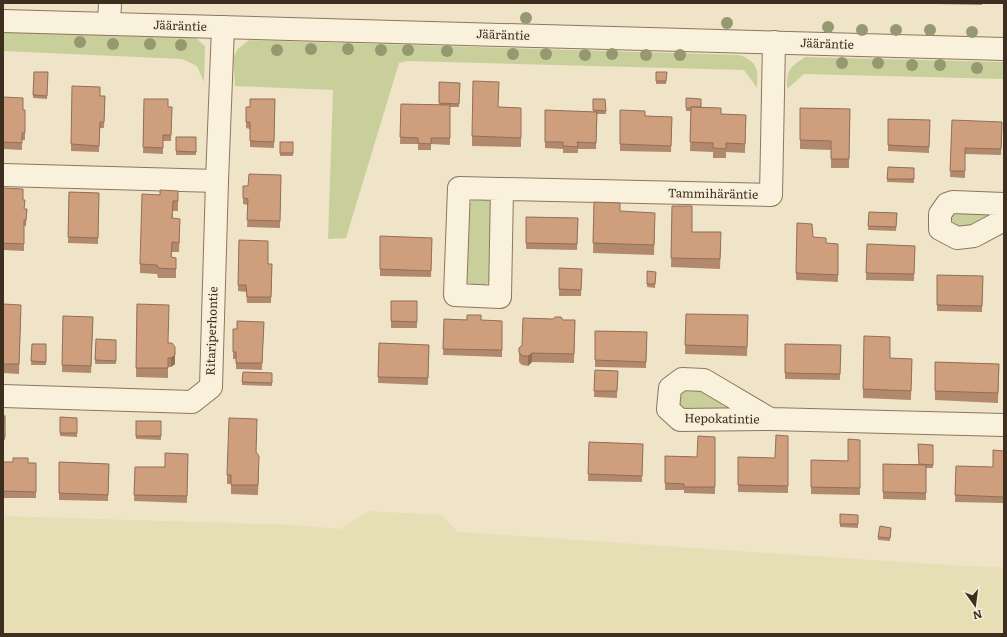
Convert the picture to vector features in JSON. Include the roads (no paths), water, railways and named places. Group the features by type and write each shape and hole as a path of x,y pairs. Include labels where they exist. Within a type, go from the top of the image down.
{"street":[{"name":"Jääräntie","path":"3,21 110,13 223,27 1004,48"},
{"name":"Ritariperhontie","path":"3,396 192,402 211,387 216,181 223,27"},
{"name":"Tammihäräntie","path":"502,189 500,297 455,295 459,188 771,195 774,42"},
{"path":"3,175 216,181"},
{"path":"1004,204 953,202 947,204 940,214 940,229 957,238 974,236 1004,220"},
{"name":"Hepokatintie","path":"770,419 1004,425"}]}
